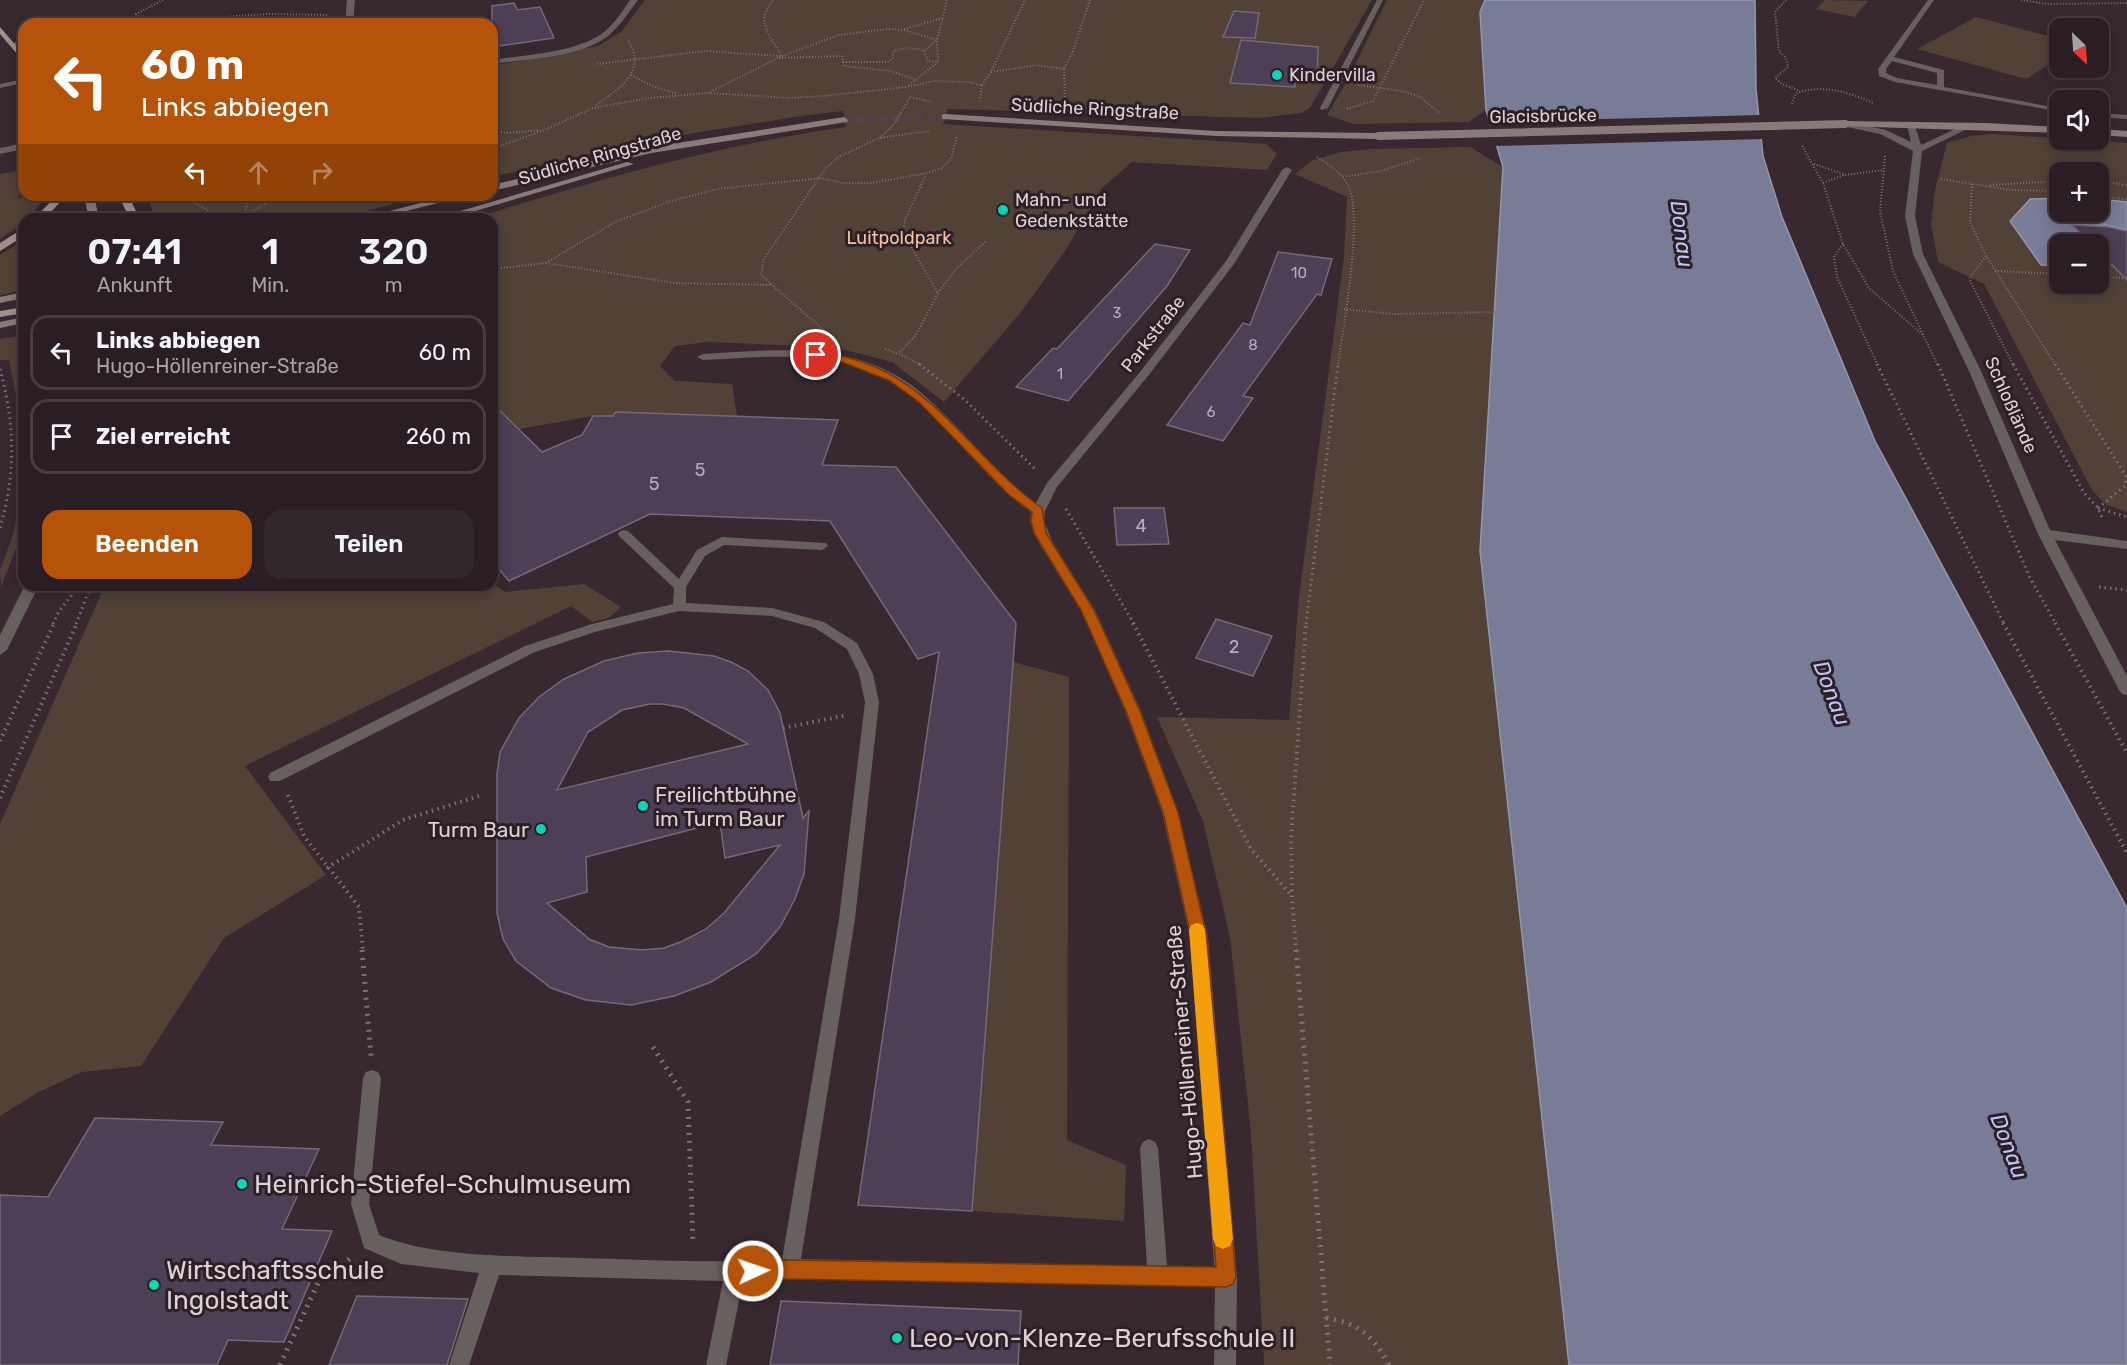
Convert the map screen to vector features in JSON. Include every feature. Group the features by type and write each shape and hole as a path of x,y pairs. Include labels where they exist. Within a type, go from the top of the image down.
{"main road":[{"path":"1,33 18,52"},
{"name":"Südliche Ringstraße","path":"945,117 1243,135"},
{"name":"Südliche Ringstraße","path":"498,186 651,150 844,120"},
{"name":"Glacisbrücke","path":"1243,135 1315,138 1845,124 1971,125 2049,129"},
{"path":"2109,133 2127,135"},
{"name":"Südliche Ringstraße","path":"460,213 737,136"},
{"path":"45,213 56,201"},
{"path":"383,213 422,201"},
{"path":"432,201 437,205 458,206 502,201"},
{"path":"448,213 458,206 461,201"},
{"path":"0,248 18,235"},
{"path":"0,300 18,296"},
{"path":"0,314 18,311"},
{"path":"0,325 18,321"}],"street":[{"path":"349,18 351,0"},
{"path":"498,61 570,48 595,40 605,34 634,0"},
{"path":"1845,124 1879,129 1897,136 1918,150 1971,125"},
{"name":"Schloßlände","path":"1911,125 1918,150 1910,216 1918,254 1976,371 2045,534 2127,690"},
{"path":"0,151 18,147"},
{"name":"Parkstraße","path":"1038,511 1051,486 1144,374 1230,262 1287,170"},
{"path":"703,357 794,353 838,357 885,374 923,400 1013,493 1038,511"},
{"name":"Hugo-Höllenreiner-Straße","path":"1038,511 1037,521 1040,533 1088,610 1133,711 1170,812 1199,937 1226,1277 1225,1365"},
{"path":"2045,534 2127,545"},
{"path":"0,650 29,591"}],"lane":[{"path":"1324,108 1380,0"},
{"path":"1931,0 1882,69 1882,74 1895,80 2049,109"},
{"path":"12,44 18,43"},
{"path":"1890,58 1941,72 1940,88"},
{"path":"0,86 18,82"},
{"path":"2012,93 2049,107"},
{"path":"2109,116 2127,117"},
{"path":"624,534 680,587"},
{"path":"679,606 680,587 701,553 722,541 822,546"},
{"path":"275,777 530,650 592,628 679,606 772,612 819,625 852,646 866,674 872,702 847,919 790,1269"},
{"path":"372,1078 360,1204 371,1241 401,1254 492,1265 694,1271 735,1272 790,1269 1226,1277"},
{"path":"1149,1148 1158,1276"},
{"path":"459,1365 492,1265"},
{"path":"716,1365 735,1272"}],"path":[{"path":"160,18 137,16 136,14 163,0"},
{"path":"774,0 763,11 762,21 782,56"},
{"path":"938,62 937,40 947,0"},
{"path":"982,85 991,72 1025,0"},
{"path":"1065,112 1064,69 1073,51 1090,0"},
{"path":"1344,110 1373,102 1424,0"},
{"path":"1786,0 1775,12 1779,51 1786,58 1788,67 1775,78 1782,84 1801,91 1831,91 1877,105"},
{"path":"2021,0 2047,4 2127,3"},
{"path":"498,146 547,129 593,108 631,75 637,59 631,43 621,31 629,18 625,11"},
{"path":"238,18 262,14 312,18"},
{"path":"708,93 777,58 839,35 866,31 904,30 944,18"},
{"path":"904,30 937,40"},
{"path":"924,51 937,40"},
{"path":"843,62 888,62 894,58 893,51 898,49 914,48 924,51"},
{"path":"637,59 705,51 782,56"},
{"path":"924,51 928,61 938,62"},
{"path":"777,58 842,56 843,62 848,67 887,70 908,75 916,80"},
{"path":"593,108 708,93 790,98 906,87 938,62"},
{"path":"991,72 1032,65 1064,69"},
{"path":"631,75 652,86 682,95"},
{"path":"906,87 910,97"},
{"path":"1794,111 1793,96 1801,91"},
{"path":"910,97 921,99"},
{"path":"879,138 894,124 910,97"},
{"path":"498,132 508,133 547,129"},
{"path":"546,263 615,222 671,201 717,189 820,178 843,183 871,183 927,173 942,168 951,159 960,130"},
{"path":"837,337 826,334 770,285 761,275 764,259 825,169 840,156 879,138 936,131"},
{"path":"1798,140 1823,183 1843,244 1869,288 1926,337 2030,578 2127,753"},
{"path":"1317,157 1343,177 1353,199 1351,260 1308,601 1291,838 1292,896 1330,1365"},
{"path":"1813,164 1846,175"},
{"path":"1823,183 1846,175 1884,170"},
{"path":"927,173 905,220 903,233 938,293"},
{"path":"1941,179 2011,190 2049,191"},
{"path":"1972,184 2049,181"},
{"path":"2109,183 2127,185"},
{"path":"1972,184 1970,222 1986,256 2126,476 2125,486 2098,508"},
{"path":"2109,197 2127,200"},
{"path":"192,201 212,213"},
{"path":"248,213 273,201"},
{"path":"900,352 916,335 938,293 956,269 986,242"},
{"path":"1843,244 1834,257 1838,277 1857,323 1996,609 2127,853"},
{"path":"1986,256 1969,279 2034,404 2084,494 2098,508 2127,517"},
{"path":"498,268 546,263 675,283 770,285"},
{"path":"1994,271 2049,274"},
{"path":"2109,277 2125,278"},
{"path":"1344,309 1393,314 1498,312"},
{"path":"879,347 900,352 971,405 1051,486 1118,594 1251,849 1292,896"},
{"path":"0,369 8,395 15,437 9,500 0,528"},
{"path":"0,741 59,611 75,591"},
{"path":"0,798 89,591"},
{"path":"783,728 871,710"},
{"path":"275,777 292,802 304,836 358,907 372,1078"},
{"path":"327,868 403,820 482,795"},
{"path":"653,1047 688,1102 694,1271"},
{"path":"280,1365 318,1283 371,1241"},
{"path":"1326,1318 1358,1324 1370,1335 1389,1365"}],"green space":[{"name":"Luitpoldpark","path":"645,0 1372,0 1310,108 1301,113 1259,118 948,109 943,124 1266,144 1277,154 1267,170 1132,162 1102,188 1065,251 1021,312 944,402 892,362 834,347 708,342 675,346 660,366 675,381 732,384 737,416 616,412 613,416 593,416 519,429 498,409 498,213 492,213 657,165 750,143 846,127 843,111 801,116 612,149 498,176 498,65 598,46 621,32"},
{"path":"1387,0 1485,0 1480,12 1486,110 1469,122 1354,124 1327,115 1347,81"},
{"path":"1825,0 1868,1 1855,17 1816,9"},
{"path":"1976,17 2049,36 2049,64 2026,79 1917,49"},
{"path":"1993,134 2049,138 2049,150 2109,150 2109,142 2127,143 2127,202 2109,200 2109,162 2049,162 2049,198 2028,199 2009,221 2041,265 2049,265 2049,294 2109,294 2109,268 2112,268 2109,265 2109,234 2084,234 2089,227 2106,226 2127,231 2127,512 2105,504 2092,490 1984,284 1938,262 1931,224 1935,190 1947,143 1971,136"},
{"path":"1470,147 1503,167 1480,551 1569,1365 1264,1365 1251,1133 1230,937 1203,821 1157,717 1289,720 1299,597 1344,257 1347,197 1295,174 1311,161 1340,152 1371,149"},
{"path":"18,171 18,196 16,198 18,201 42,201 33,213 18,213 18,227 0,239 0,174"},
{"path":"149,201 396,201 390,205 358,213 153,213"},
{"path":"18,244 18,291 0,295 0,255"},
{"path":"18,336 18,404 9,360 0,360 0,339"},
{"path":"18,512 18,543 1,587 0,570 12,538"},
{"path":"584,584 621,607 609,618 592,622 571,606 245,766 326,875 224,938 141,1066 82,1072 37,1093 0,1116 0,824 102,591 498,591 498,587 505,592"},
{"path":"1013,662 1069,677 1067,1140 1126,1165 1124,1221 972,1211"}],"water":[{"name":"Donau","path":"1485,0 1755,0 1756,89 1763,156 1782,217 1875,441 2127,908 2127,1365 1569,1365 1480,551 1503,167 1486,110 1480,12"},
{"path":"2049,198 2049,222 2109,222 2109,200 2127,202 2127,230 2105,225 2088,226 2083,234 2049,234 2049,265 2041,265 2010,221 2030,199"}],"pier":[{"path":"1762,115 1764,139 1494,146 1486,122"}],"building":[{"path":"514,3 517,10 540,7 554,38 498,46 498,18 492,18 492,6"},
{"path":"1234,11 1259,13 1255,38 1223,37"},
{"path":"1241,40 1318,47 1317,79 1295,77 1295,87 1230,83"},
{"path":"2072,225 2108,227 2127,231 2127,280 2109,262 2109,234 2081,234"},
{"path":"1155,244 1190,250 1167,286 1068,401 1016,387 1053,348 1057,349"},
{"path":"1278,252 1332,259 1321,295 1317,294 1243,396 1253,398 1223,441 1167,425 1243,323 1250,325"},
{"path":"498,409 542,452 582,435 593,416 613,416 616,412 838,420 822,465 896,467 1016,623 972,1211 858,1205 939,652 918,659 830,521 650,514 509,581 498,568"},
{"path":"1114,508 1164,508 1169,544 1117,545"},
{"path":"1216,619 1272,636 1253,676 1196,658"},
{"name":"Turm Baur","path":"669,651 714,656 748,671 768,690 780,713 803,818 809,811 804,874 795,899 780,927 756,954 711,982 674,996 631,1005 586,1000 551,988 516,961 503,939 497,913 497,774 500,752 519,718 539,697 564,679 604,661 638,653","holes":["650,704 684,708 748,744 557,790 588,732 622,710","720,822 725,858 780,845 724,913 706,929 683,941 664,948 643,950 609,947 589,939 547,903 587,892 586,857"]},
{"name":"Wirtschaftsschule Ingolstadt","path":"95,1118 223,1122 211,1145 319,1149 282,1229 332,1231 284,1342 228,1340 217,1365 0,1365 0,1195 48,1197"},
{"path":"357,1296 468,1299 447,1365 329,1365"},
{"name":"Leo-von-Klenze-Berufsschule II","path":"781,1301 1021,1311 1018,1365 770,1365"}],"tunnel":[{"path":"844,120 945,117"}],"slow traffic":[{"path":"1197,930 1223,1239"}],"place":[{"name":"Kindervilla","path":"1277,75"},
{"name":"Mahn- und Gedenkstätte","path":"1003,210"},
{"name":"Freilichtbühne im Turm Baur","path":"643,806"},
{"name":"Turm Baur","path":"541,829"},
{"name":"Heinrich-Stiefel-Schulmuseum","path":"242,1184"},
{"name":"Wirtschaftsschule Ingolstadt","path":"154,1285"},
{"name":"Leo-von-Klenze-Berufsschule II","path":"897,1338"}],"route":[{"path":"753,1271 790,1269 1226,1277 1199,937 1170,812 1133,711 1088,610 1040,533 1037,521 1038,511 1013,493 923,400 894,378 838,357 816,355"}]}
